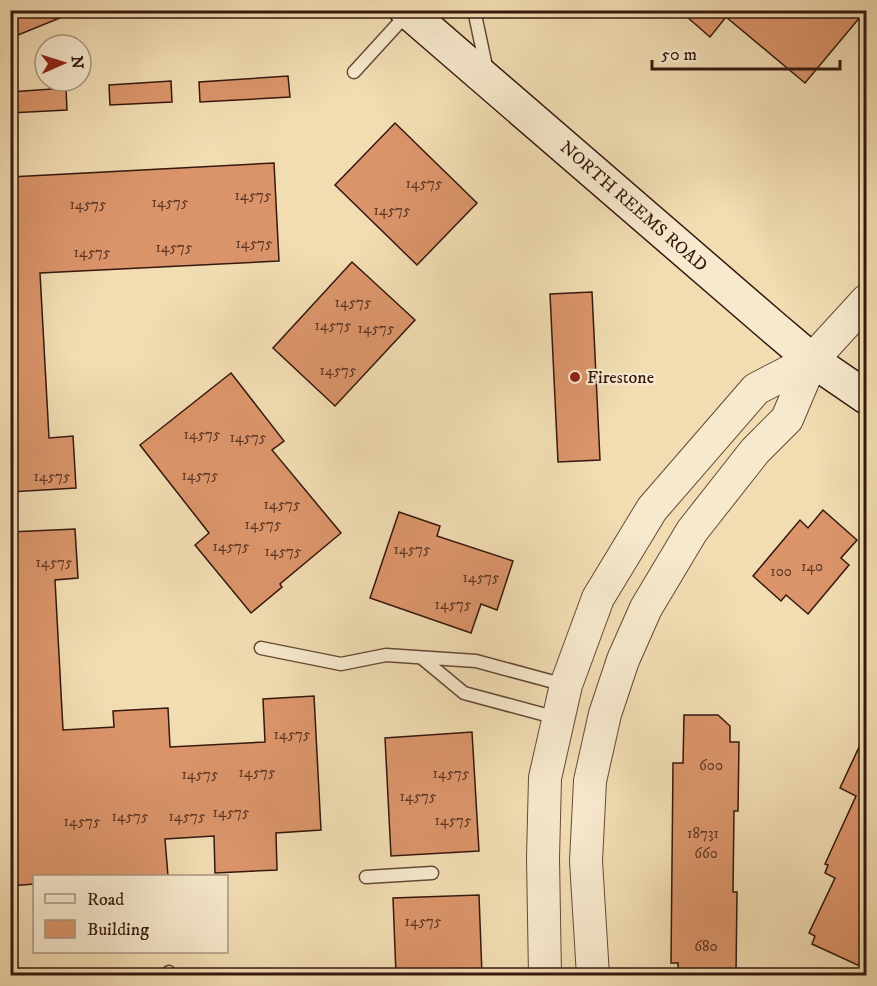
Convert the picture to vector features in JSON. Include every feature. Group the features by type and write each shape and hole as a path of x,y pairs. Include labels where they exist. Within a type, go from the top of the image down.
{"main road":[{"name":"NORTH REEMS ROAD","path":"407,12 812,360 867,397"}],"street":[{"path":"544,975 545,778 566,685 598,598 652,509 756,389 812,360 867,301"},
{"path":"593,975 586,861 590,781 605,714 623,660 646,608 692,531 755,451 787,419 812,360"}],"lane":[{"path":"474,10 489,81"},
{"path":"354,72 407,12"},
{"path":"261,648 341,664 386,656 476,661 566,685"},
{"path":"423,659 464,693 557,718"},
{"path":"366,877 432,873"}],"building":[{"path":"10,10 77,11 18,35 10,16"},
{"path":"679,10 866,10 805,83 726,17 710,37"},
{"path":"288,76 290,97 200,102 199,82"},
{"path":"171,81 172,102 110,105 109,85"},
{"path":"33,90 33,93 66,93 67,110 10,113 10,92"},
{"path":"395,123 477,203 417,265 335,185"},
{"path":"274,163 279,261 40,273 49,438 73,436 76,488 10,492 10,177"},
{"path":"352,262 415,320 335,406 273,348"},
{"name":"Firestone","path":"592,292 600,460 558,462 550,294"},
{"path":"231,373 284,441 272,450 341,533 280,584 282,587 251,613 195,545 209,533 140,445"},
{"path":"823,510 857,540 841,558 849,565 808,614 786,595 781,601 753,576 800,520 808,528"},
{"path":"399,512 440,526 437,536 513,561 497,610 481,604 471,633 370,598"},
{"path":"75,529 78,578 55,580 63,730 114,727 113,711 168,708 170,747 265,742 263,699 314,696 321,830 276,833 277,870 215,873 214,836 165,839 168,875 33,875 33,884 10,886 10,532"},
{"path":"684,715 718,715 730,726 730,742 739,742 738,811 734,811 733,892 737,892 736,975 678,974 678,963 671,963 673,763 683,763"},
{"path":"867,730 867,955 862,967 812,944 815,936 809,933 835,878 825,873 828,865 825,864 856,796 840,788"},
{"path":"472,732 479,851 391,856 385,738"},
{"path":"479,895 482,975 396,975 393,898"}],"place":[{"name":"Firestone","path":"575,377"}]}
